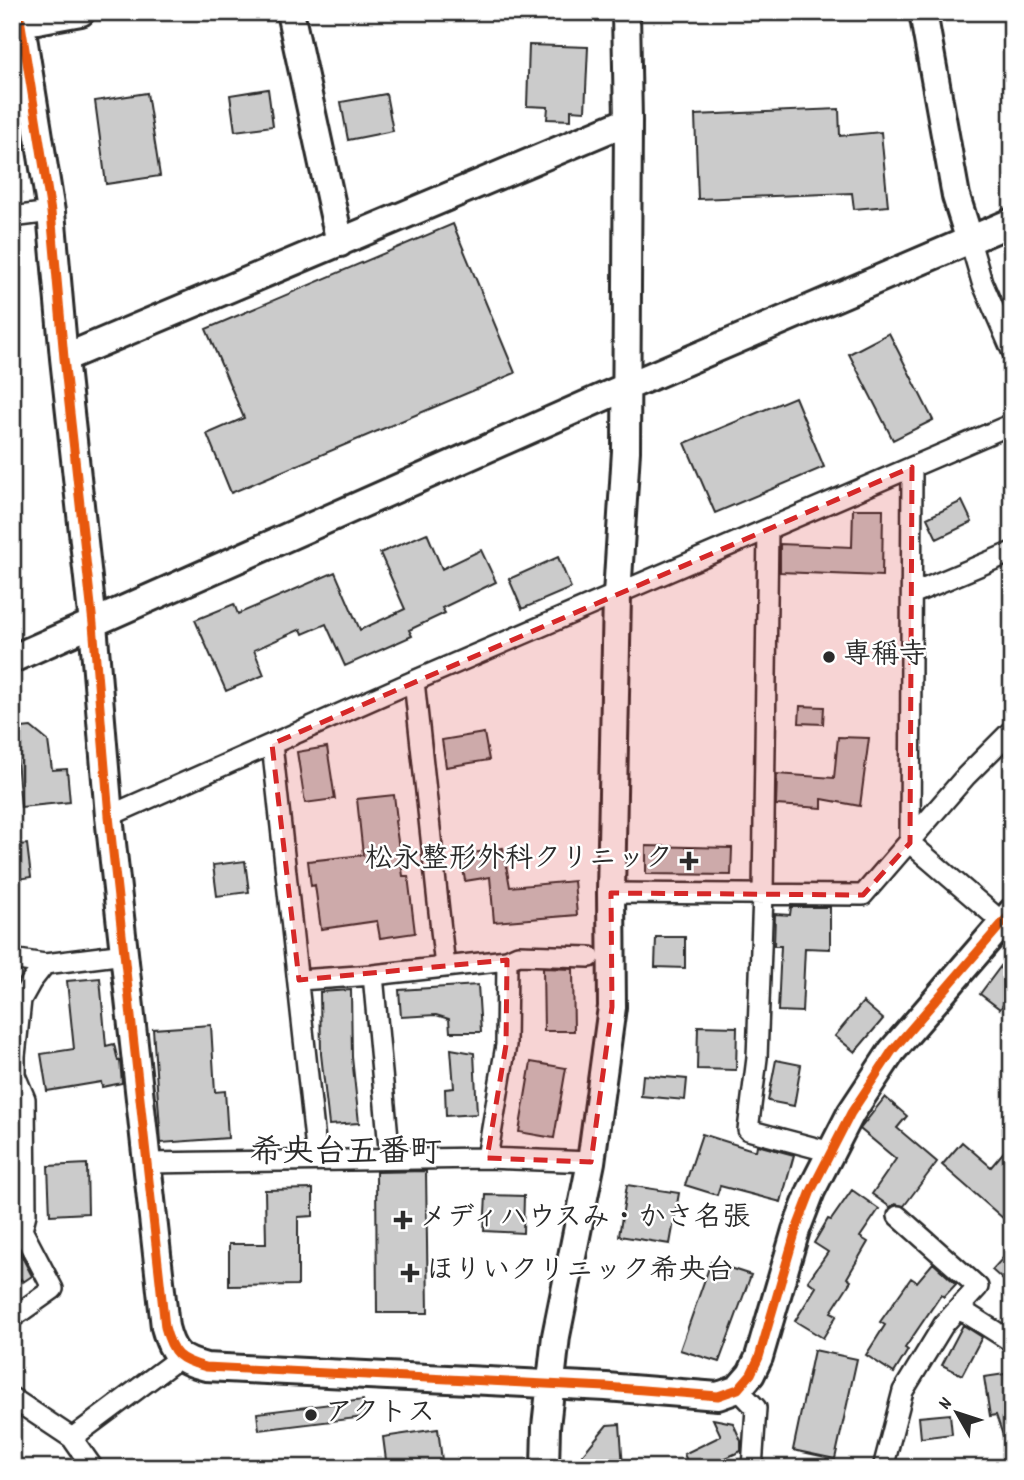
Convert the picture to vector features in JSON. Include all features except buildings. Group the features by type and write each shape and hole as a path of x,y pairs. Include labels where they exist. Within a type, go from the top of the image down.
{"street":[{"path":"80,12 18,20 51,212 93,624 109,816 165,1326 169,1343 179,1358 206,1367 718,1396 738,1389 751,1374 759,1357 796,1230 811,1191 851,1113 892,1051 1007,917 910,843"},
{"path":"290,12 340,243"},
{"path":"545,1468 545,1427 556,1336 591,1162 612,1007 611,893 617,595 626,451 626,12"},
{"path":"923,12 956,196 982,282 1012,351"},
{"path":"64,358 628,121"},
{"path":"12,217 51,212"},
{"path":"12,659 626,387 1012,222"},
{"path":"109,816 414,681 1012,424"},
{"path":"910,843 912,467"},
{"path":"768,530 763,894 757,1058 748,1130 831,1152"},
{"path":"912,594 1012,552"},
{"path":"414,681 444,967"},
{"path":"611,893 863,895 966,776 1012,730"},
{"path":"272,744 317,1159"},
{"path":"12,959 46,964 125,954"},
{"path":"299,980 373,975 507,960 518,955 590,957"},
{"path":"487,1158 506,1045 507,960"},
{"path":"12,1318 53,1289 22,1230 26,1214 25,1099 15,1075 21,1000 46,964"},
{"path":"373,975 390,1159"},
{"path":"146,1163 487,1158 591,1162"},
{"path":"883,1468 903,1391 944,1324 978,1287 898,1216"},
{"path":"958,1310 1012,1342"},
{"path":"72,1438 179,1358"},
{"path":"738,1389 756,1408 752,1468"},
{"path":"12,1398 72,1438 93,1468"}],"highlighted area":[{"path":"912,467 910,843 863,895 611,893 612,1007 591,1162 487,1158 506,1045 507,960 299,980 272,744"}],"cycle path":[{"path":"19,12 51,212 93,624 109,816 165,1327 178,1354 189,1362 206,1367 606,1387 718,1396 738,1389 751,1374 759,1357 796,1230 811,1191 851,1113 892,1051 1012,912"}],"place":[{"name":"専稱寺","path":"829,657"},
{"name":"松永整形外科クリニック","path":"689,861"},
{"name":"メディハウスみ・かさ名張","path":"403,1220"},
{"name":"ほりいクリニック希央台","path":"410,1273"},
{"name":"アクトス","path":"311,1415"}],"district":[{"name":"希央台五番町","path":"346,1155"}]}
